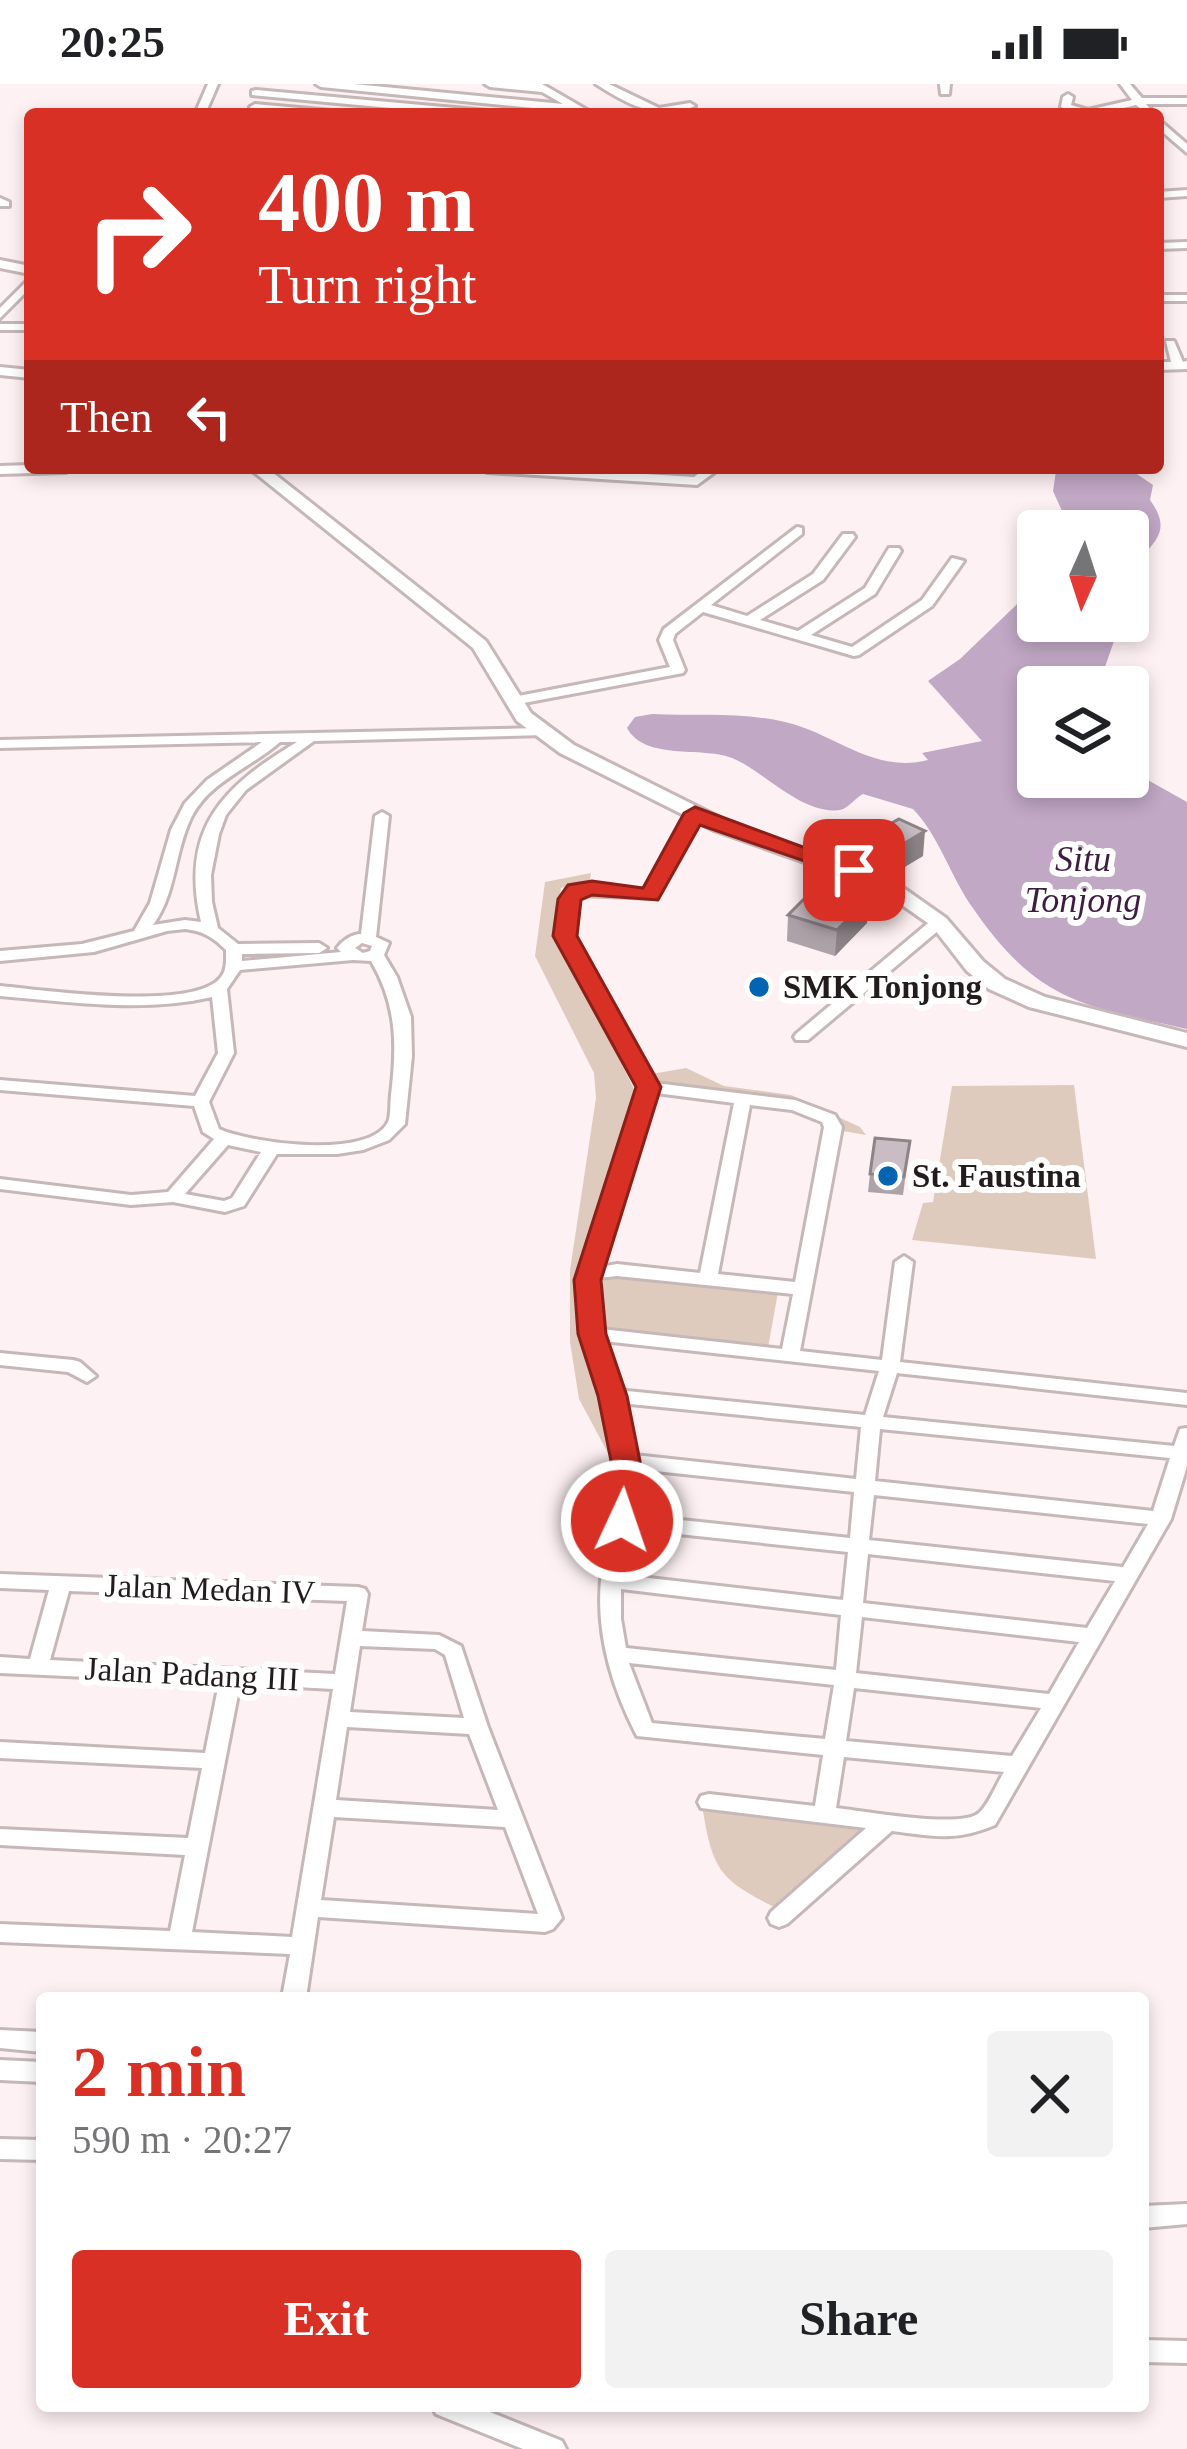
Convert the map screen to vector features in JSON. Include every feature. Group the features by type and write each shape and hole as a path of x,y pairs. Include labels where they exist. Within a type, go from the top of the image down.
{"main road":[{"path":"265,474 480,645 513,701 541,732 695,813 885,884 939,922 975,966 998,984 1037,1002 1187,1040"}],"street":[{"path":"321,84 577,108"},
{"path":"490,84 540,87 577,108"},
{"path":"601,84 651,108"},
{"path":"1125,84 1145,108"},
{"path":"356,108 370,87"},
{"path":"258,88 417,108"},
{"path":"468,108 476,98"},
{"path":"1068,98 1069,108"},
{"path":"1112,108 1139,101 1187,101"},
{"path":"682,108 690,106"},
{"path":"1164,128 1187,150"},
{"path":"2,307 24,287"},
{"path":"1170,343 1182,365"},
{"path":"662,474 701,480 708,474"},
{"path":"513,701 679,670 666,636 797,531"},
{"path":"749,621 818,577 848,537"},
{"path":"798,637 870,591 893,551"},
{"path":"702,608 846,652 857,651 927,603 957,561"},
{"path":"0,744 541,732"},
{"path":"141,930 165,893 182,822 196,798 276,740"},
{"path":"234,958 211,930 202,878 216,814 233,792 311,740"},
{"path":"695,813 650,896 577,890 569,899 565,923 570,946 649,1087 588,1280 592,1334 626,1461 611,1581 616,1654 644,1730 1019,1765"},
{"path":"368,938 382,816"},
{"path":"802,1037 939,922"},
{"path":"0,956 92,947 170,925 211,930"},
{"path":"348,952 352,940 368,938 381,943 376,956"},
{"path":"348,952 376,956 398,989 406,1018 391,1133 370,1143 270,1152 223,1140 205,1123 201,1102 226,1053 219,988 234,958 348,952"},
{"path":"0,992 162,1000 194,997 219,988"},
{"path":"0,1084 201,1102"},
{"path":"649,1087 817,1112 833,1127 790,1357"},
{"path":"708,1280 743,1099"},
{"path":"173,1197 223,1140"},
{"path":"0,1184 131,1200 173,1197 232,1205 270,1152"},
{"path":"824,1816 845,1680 871,1425 890,1367 904,1262"},
{"path":"591,1271 805,1289"},
{"path":"592,1334 1187,1399"},
{"path":"0,1358 73,1366 87,1376"},
{"path":"612,1396 871,1425 1185,1444 1161,1519 987,1819 978,1825 945,1829 709,1802"},
{"path":"626,1461 1161,1519"},
{"path":"622,1521 1128,1575"},
{"path":"0,1581 61,1583"},
{"path":"611,1581 1091,1636"},
{"name":"Jalan Medan IV","path":"61,1583 358,1594 352,1638"},
{"name":"Jalan Padang III","path":"38,1666 61,1583"},
{"path":"295,1992 308,1908 324,1808 352,1638 449,1645 549,1921 308,1908"},
{"path":"616,1654 1055,1702"},
{"name":"Jalan Padang III","path":"0,1665 345,1682"},
{"path":"178,1941 232,1676"},
{"path":"339,1719 477,1726"},
{"path":"0,1750 215,1760"},
{"path":"324,1808 512,1819"},
{"path":"779,1918 887,1823"},
{"path":"0,1838 197,1847"},
{"path":"0,1933 302,1946"},
{"path":"36,2042 3,2040 0,2068 36,2071"},
{"path":"0,2149 36,2150"},
{"path":"1149,2217 1187,2215"},
{"path":"1149,2350 1185,2352"},
{"path":"461,2412 553,2449"}],"shaded area":[{"path":"591,873 590,880 561,888 555,931 636,1093 587,1327 594,1390 609,1403 617,1470 579,1399 570,1342 570,1270 596,1098 594,1073 535,956 545,882"},
{"path":"686,1068 724,1086 791,1095 860,1127 866,1135 837,1130 791,1101 655,1085 646,1075"},
{"path":"1074,1085 1096,1259 912,1240 923,1203 933,1202 952,1086"},
{"path":"604,1275 778,1292 768,1348 599,1331"},
{"path":"703,1811 869,1831 778,1909 744,1891 724,1873 711,1849"}],"water":[{"path":"1056,474 1137,474 1153,485 1150,500 1161,524 1149,549 1149,510 1062,510 1053,491"},
{"name":"Situ Tonjong","path":"1017,604 1017,642 1114,642 1105,666 1017,666 1017,798 1149,798 1149,781 1187,802 1187,1029 1089,1005 1063,994 1017,962 970,904 913,809 863,794 840,810 825,810 797,799 732,758 660,749 635,738 627,728 635,717 652,714 753,717 803,727 889,762 928,760 922,753 982,741 928,681 960,659"}],"building":[{"path":"899,819 925,831 893,850 863,839"},
{"path":"820,883 869,898 837,930 788,915"},
{"path":"875,1138 910,1141 904,1177 870,1174"}],"place":[{"name":"SMK Tonjong","path":"759,987"},
{"name":"St. Faustina","path":"888,1176"}],"route":[{"path":"622,1521 626,1461 592,1334 588,1280 649,1087 565,936 569,899 577,890 592,888 650,896 695,813 854,870"}]}
